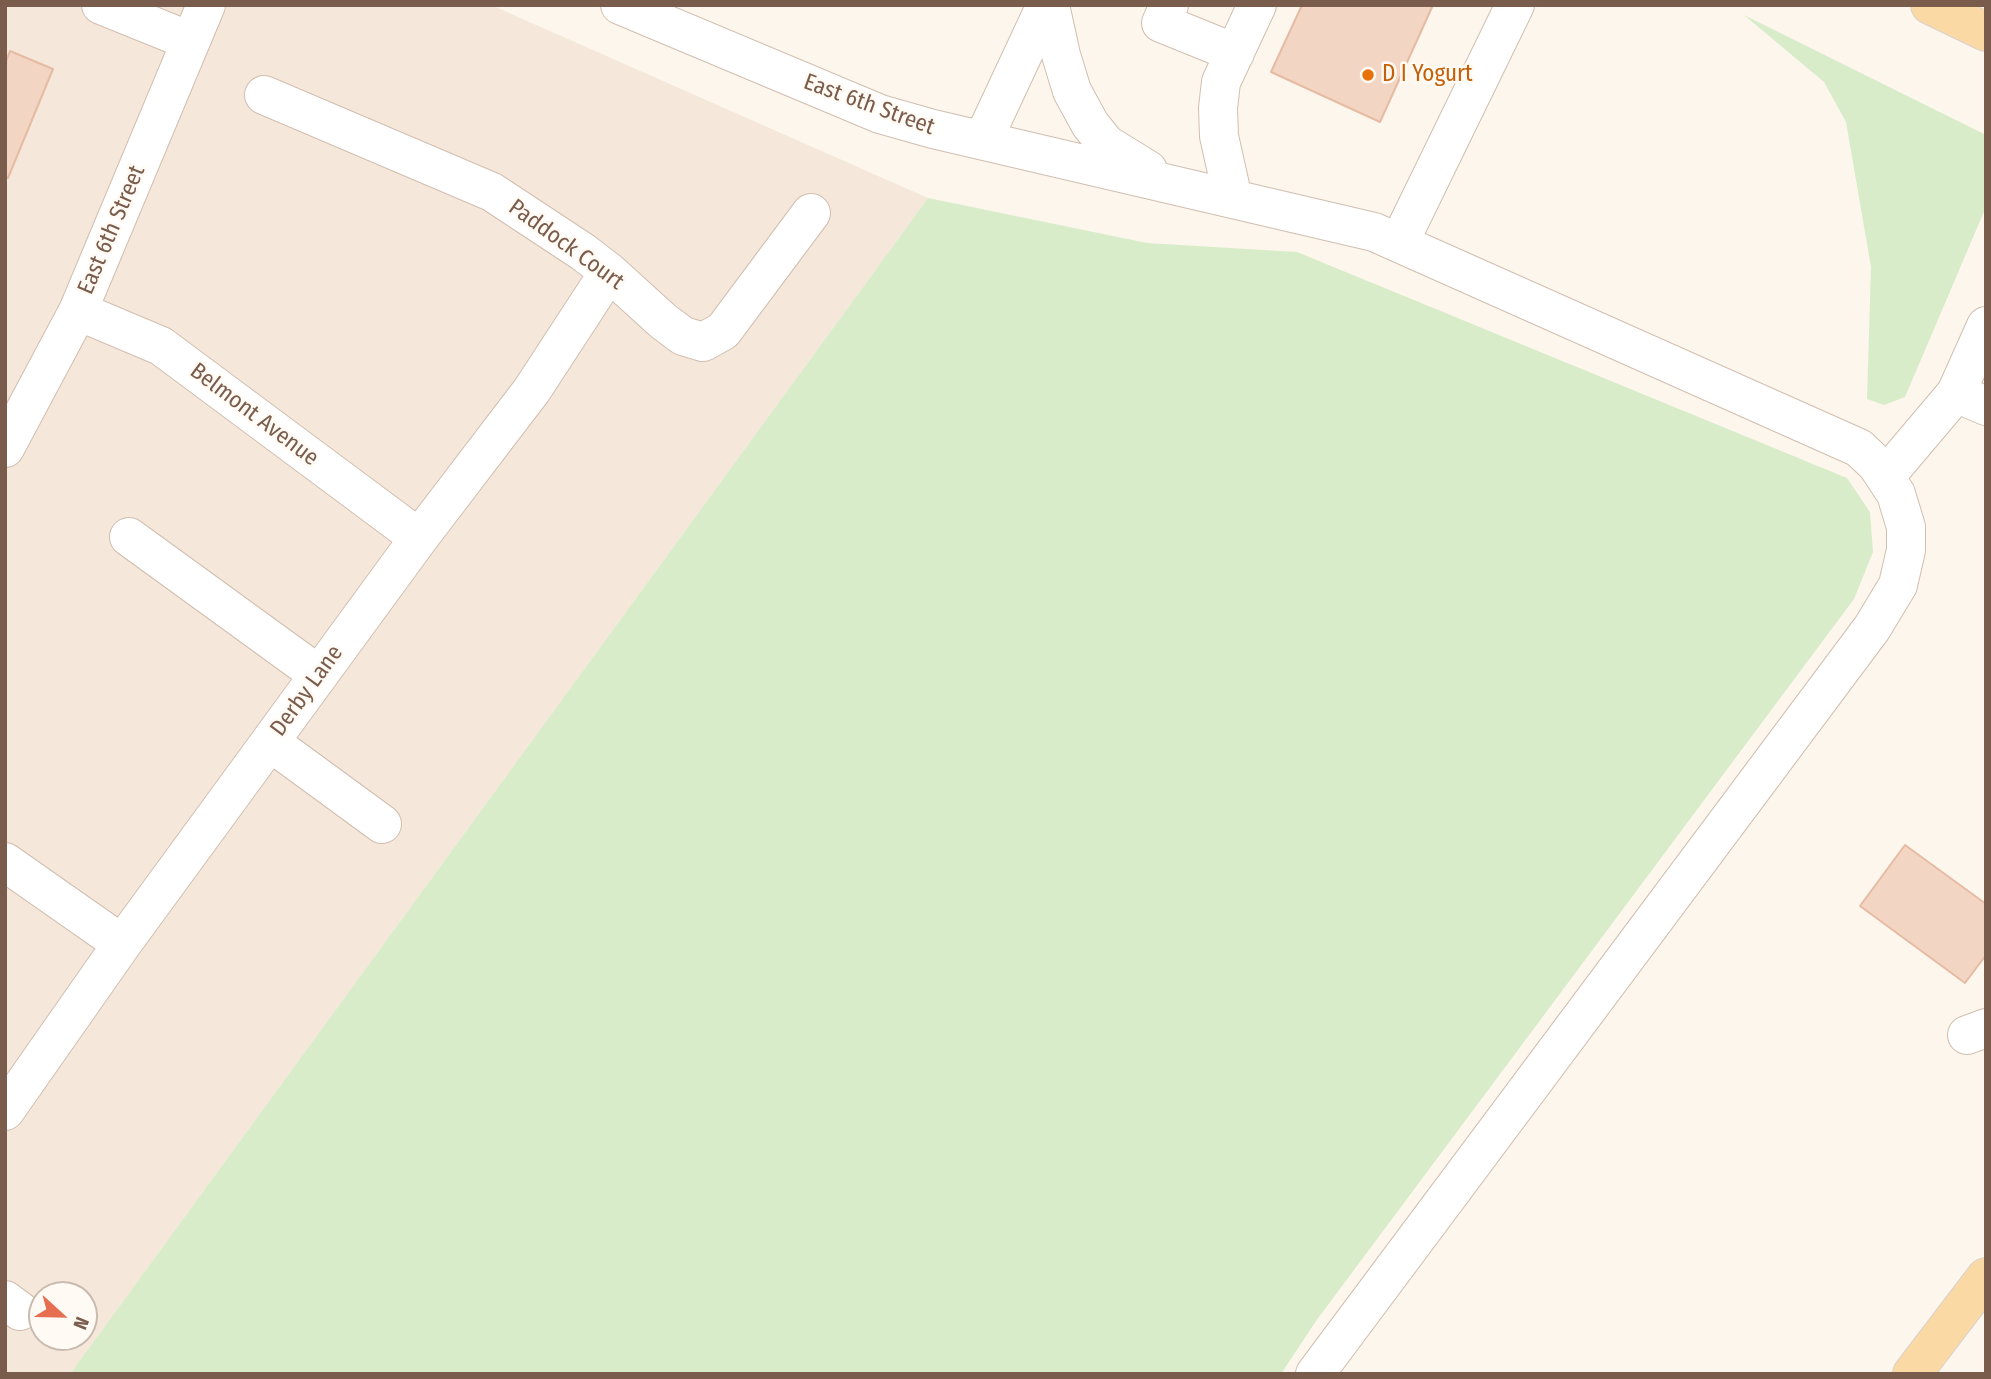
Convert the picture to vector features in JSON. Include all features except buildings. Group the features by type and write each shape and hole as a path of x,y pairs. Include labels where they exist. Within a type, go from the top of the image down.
{"main road":[{"path":"1930,5 1986,32"},
{"path":"1912,1374 1986,1277"}],"street":[{"path":"101,5 190,41"},
{"name":"East 6th Street","path":"5,448 78,311 206,5"},
{"name":"East 6th Street","path":"620,5 880,114 933,129 1374,232 1858,448 1877,465 1896,494 1906,527 1906,550 1898,585 1872,628 1315,1374"},
{"path":"983,140 1048,5"},
{"path":"1048,5 1072,91 1090,124 1106,144 1167,183"},
{"path":"1169,5 1161,23 1235,52"},
{"path":"1233,199 1219,136 1218,108 1222,82 1257,5"},
{"path":"1399,243 1515,5"},
{"name":"Paddock Court","path":"264,95 492,192 583,252 683,336 703,342 723,331 811,213"},
{"name":"Derby Lane","path":"11,1092 419,538 532,390 609,272"},
{"name":"Belmont Avenue","path":"78,311 161,346 419,538"},
{"path":"1885,477 1971,400 1986,326"},
{"path":"130,537 318,675"},
{"path":"270,742 382,824"},
{"path":"5,862 122,944"}],"shaded area":[{"path":"5,5 491,5 928,198 98,1336 98,1281 28,1281 28,1351 87,1351 70,1374 5,1374"}],"green space":[{"path":"1744,15 1986,135 1986,207 1905,397 1884,405 1867,399 1871,267 1846,122 1824,82"},
{"path":"928,198 1147,243 1297,252 1847,478 1870,512 1873,552 1854,599 1316,1321 1281,1374 70,1374 87,1351 98,1351 98,1336"}],"place":[{"name":"D I Yogurt","path":"1368,75"}]}
